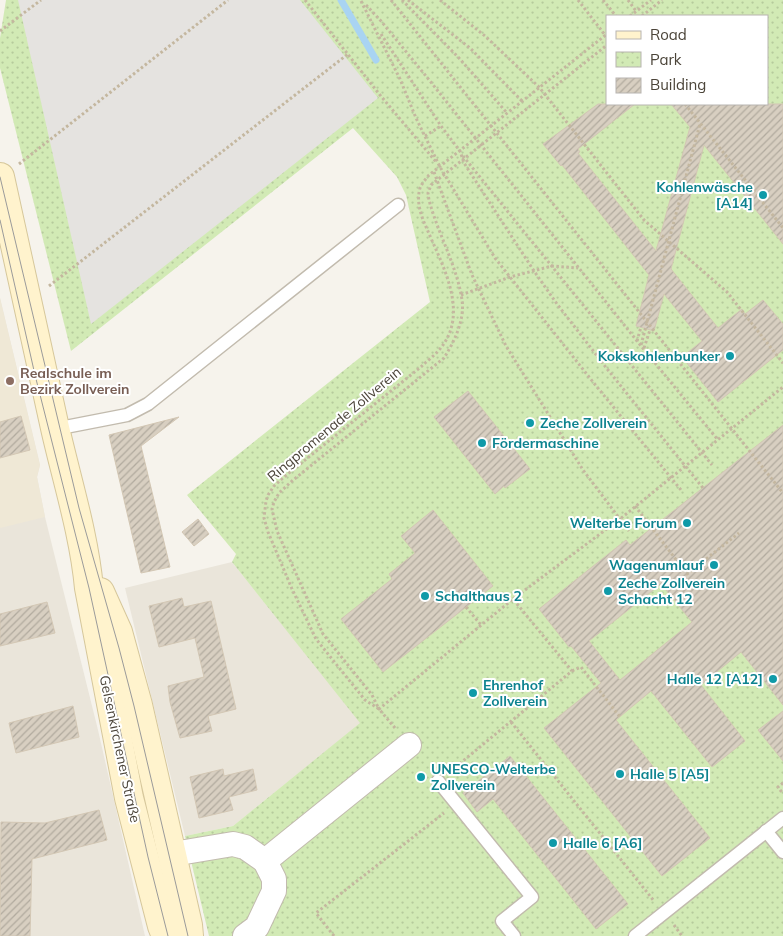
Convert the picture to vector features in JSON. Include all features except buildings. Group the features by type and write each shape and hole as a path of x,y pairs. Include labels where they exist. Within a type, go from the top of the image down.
{"main road":[{"name":"Gelsenkirchener Straße","path":"9,171 29,301 55,429 86,560 90,597 129,798 166,936"},
{"name":"Gelsenkirchener Straße","path":"86,560 118,632 138,705 173,854 189,936"}],"street":[{"path":"265,861 409,745"},
{"path":"173,854 233,844 245,847 265,861 274,879 274,891 257,927 245,936"}],"lane":[{"path":"55,429 127,415 148,404 398,205"},
{"path":"438,781 532,897 502,921 514,936"},
{"path":"635,936 783,818"},
{"path":"766,831 783,852"}],"path":[{"path":"0,31 41,0"},
{"path":"9,171 228,0"},
{"path":"305,0 440,167"},
{"path":"391,0 783,493"},
{"path":"402,0 459,58 507,113"},
{"path":"408,0 470,48 522,101"},
{"path":"440,0 491,41 539,87 644,220 727,292 783,363"},
{"path":"578,0 606,34"},
{"path":"603,0 615,15"},
{"path":"628,0 636,11"},
{"path":"631,15 651,0"},
{"path":"643,15 662,0"},
{"path":"361,1 375,26 440,167 482,238 510,277 681,490"},
{"path":"361,1 381,22 718,440"},
{"path":"375,26 408,73 441,126 460,151 534,271 608,370 703,488"},
{"name":"Ringpromenade Zollverein","path":"365,700 316,639 292,589 264,518 268,495 278,482 422,366 439,350 448,336 454,313 452,293 420,211 421,186 434,172 475,138 606,34"},
{"path":"606,46 431,186 428,193 429,200 461,295 461,318 456,335 444,358 278,493 272,509 277,531 323,634 372,695 379,709 513,599 620,519 783,387"},
{"path":"49,286 348,54"},
{"path":"686,105 783,228"},
{"path":"641,345 700,124"},
{"path":"425,136 441,126"},
{"path":"464,158 712,464"},
{"path":"434,172 472,275 506,346 583,470 629,531"},
{"path":"461,295 479,290 510,277 552,266 579,268"},
{"path":"637,341 641,327"},
{"path":"644,348 650,330"},
{"path":"635,506 688,574 739,533"},
{"path":"513,599 572,671"},
{"path":"466,607 481,625"},
{"path":"438,781 572,671 581,666 620,717"},
{"path":"511,722 682,936"},
{"path":"783,783 778,787 783,794"},
{"path":"334,936 316,914 428,825"}],"shaded area":[{"path":"18,0 300,0 378,98 91,324"},
{"path":"0,298 40,465 37,477 45,517 98,730 145,936 0,936"},
{"name":"Realschule im Bezirk Zollverein","path":"0,298 40,465 37,477 45,517 0,528"},
{"path":"232,562 361,723 233,826 185,836 125,588"}],"green space":[{"name":"Zeche Zollverein","path":"6,0 783,0 783,936 209,936 185,836 233,826 360,723 232,562 236,554 187,495 430,302 406,195 397,177 353,128 71,351 0,68 0,38"}],"waterway":[{"path":"341,0 376,60"}],"tram line":[{"path":"0,177 79,508 134,706 188,936"},
{"path":"0,220 35,375 89,588 148,857 168,936"}],"place":[{"name":"Kohlenwäsche [A14]","path":"763,195"},
{"name":"Kokskohlenbunker","path":"730,356"},
{"name":"Realschule im Bezirk Zollverein","path":"10,381"},
{"name":"Zeche Zollverein","path":"530,423"},
{"name":"Fördermaschine","path":"482,443"},
{"name":"Welterbe Forum","path":"687,523"},
{"name":"Wagenumlauf","path":"714,565"},
{"name":"Zeche Zollverein Schacht 12","path":"608,591"},
{"name":"Schalthaus 2","path":"425,596"},
{"name":"Halle 12 [A12]","path":"773,679"},
{"name":"Ehrenhof Zollverein","path":"473,693"},
{"name":"Halle 5 [A5]","path":"620,774"},
{"name":"UNESCO-Welterbe Zollverein","path":"421,777"},
{"name":"Halle 6 [A6]","path":"553,843"}]}
